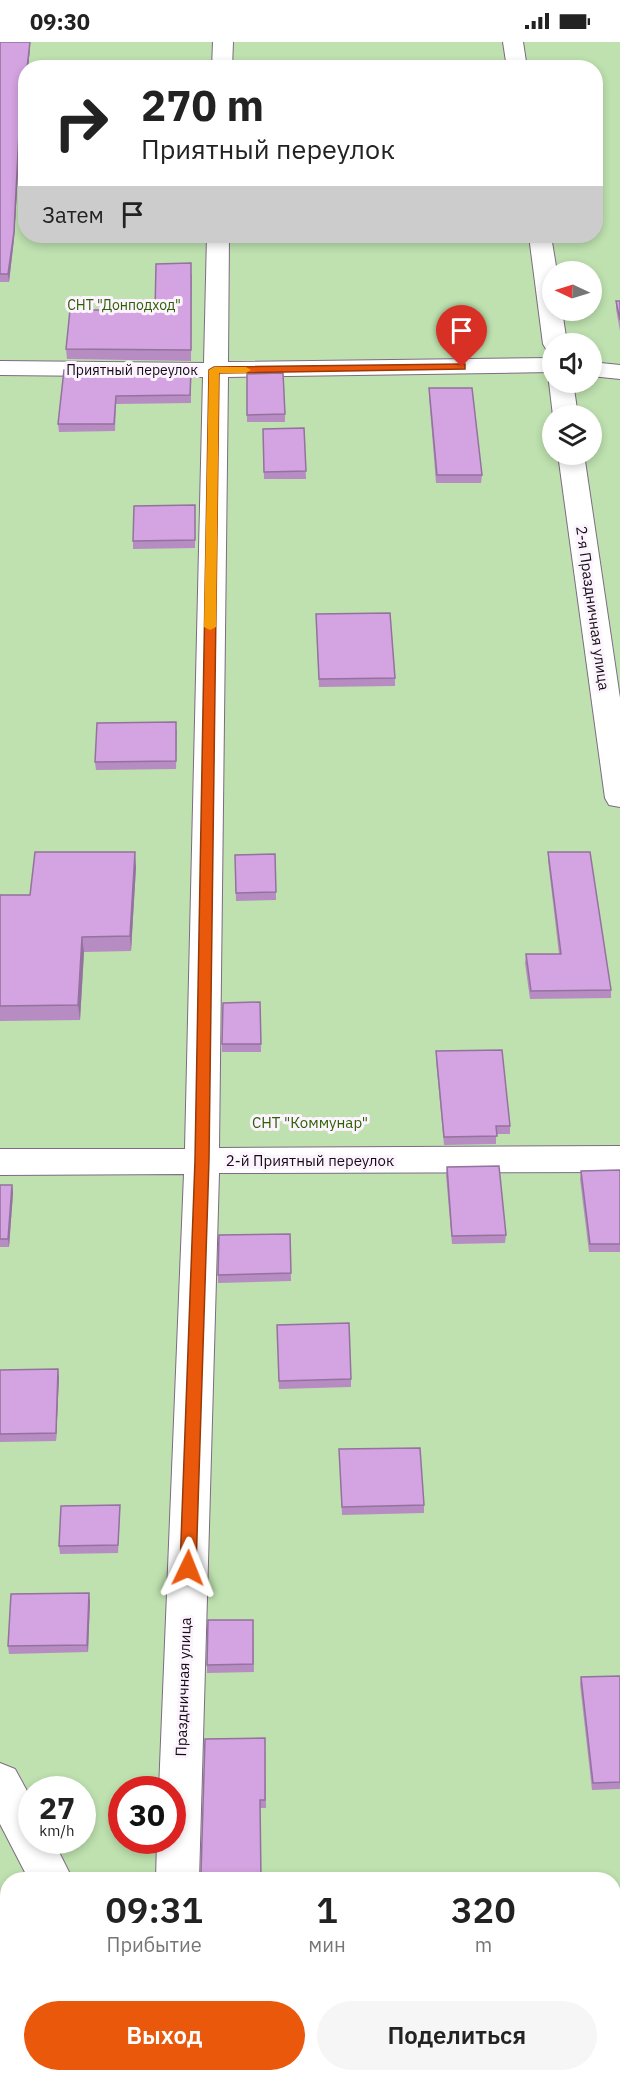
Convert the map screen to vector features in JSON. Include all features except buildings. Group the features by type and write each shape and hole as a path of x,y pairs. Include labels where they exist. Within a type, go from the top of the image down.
{"street":[{"path":"222,60 223,42"},
{"path":"513,42 516,60"},
{"name":"Праздничная улица","path":"177,1872 202,1160 218,243"},
{"path":"541,243 553,333"},
{"name":"Приятный переулок","path":"0,368 214,370 542,365"},
{"path":"602,370 620,372"},
{"name":"2-я Праздничная улица","path":"573,465 620,798"},
{"name":"2-й Приятный переулок","path":"0,1162 620,1159"},
{"path":"0,1782 48,1872"}],"green space":[{"name":"СНТ \"Коммунар\"","path":"0,42 620,42 620,1872 0,1872"}],"slow traffic":[{"path":"210,627 214,370 246,370"}],"route":[{"path":"188,1568 202,1160 214,370 462,367"}],"park label":[{"name":"СНТ \"Донподход\"","path":"124,305"}]}
